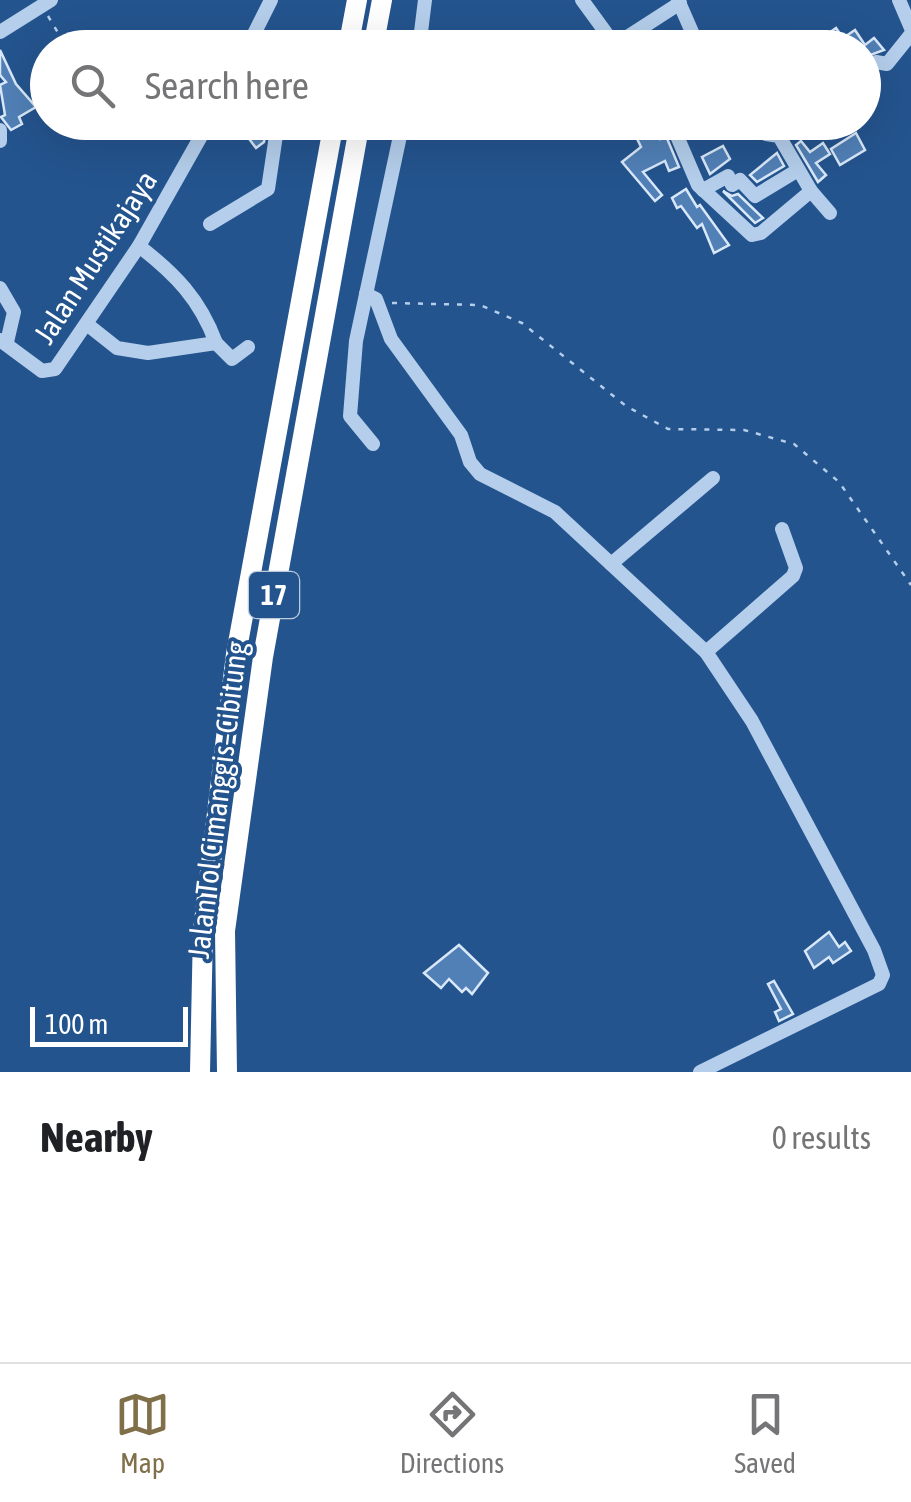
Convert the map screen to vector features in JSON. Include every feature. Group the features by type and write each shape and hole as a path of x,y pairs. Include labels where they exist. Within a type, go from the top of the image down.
{"highway":[{"path":"351,30 357,0"},
{"path":"376,30 382,0"},
{"name":"Jalan Tol Cimanggis–Cibitung","path":"200,1072 203,930 236,654 331,140"},
{"name":"Jalan Tol Cimanggis–Cibitung","path":"226,1072 226,931 263,658 357,140"}],"street":[{"path":"256,30 270,0"},
{"path":"421,30 425,0"},
{"path":"582,0 604,30"},
{"path":"881,63 887,64 911,31 899,0"},
{"path":"639,30 679,2 691,30"},
{"path":"0,32 46,3"},
{"path":"0,130 0,142"},
{"name":"Jalan Mustikajaya","path":"4,341 42,372 55,369 138,246 199,140"},
{"path":"210,224 268,189 275,140"},
{"path":"372,444 350,416 400,140"},
{"path":"684,140 703,190 757,235 810,191"},
{"path":"781,140 810,191 830,213"},
{"path":"703,190 728,176 732,184 740,180 755,196 798,170"},
{"path":"138,246 174,273 194,296 216,343 232,359 248,347"},
{"path":"0,288 14,312 4,341"},
{"path":"371,297 390,339 461,435 470,462 480,474 546,506 706,652 752,721 852,903 883,975 878,984 848,1002 700,1072"},
{"path":"88,325 117,348 148,354 216,343"},
{"path":"610,564 712,478"},
{"path":"706,652 793,576 796,568 782,529"}],"path":[{"path":"46,3 58,30"},
{"path":"371,297 404,306 480,306 522,323 626,406 668,429 744,430 794,444 839,482 911,585"}],"building":[{"path":"0,50 16,84 30,100 30,111 19,117 22,124 11,130 1,117 5,115 0,85 6,82 0,75"},
{"path":"250,140 264,140 264,142 256,148"},
{"path":"638,140 668,140 679,167 669,171 665,161 643,172 662,195 655,201 622,162 641,147"},
{"path":"845,140 860,140 865,150 840,165 831,149"},
{"path":"801,141 810,152 823,143 830,154 816,163 826,175 818,182 796,145"},
{"path":"723,146 730,159 710,174 702,157"},
{"path":"777,153 784,166 757,182 750,175"},
{"path":"686,189 729,245 714,253 702,224 697,228 681,206 677,208 672,198"},
{"path":"723,191 732,196 738,194 763,218 755,223"},
{"path":"829,932 839,947 845,942 851,951 833,963 829,957 814,968 805,951"},
{"path":"459,945 488,973 472,994 466,988 462,992 449,979 441,988 424,973"},
{"path":"774,981 793,1014 779,1021 775,1012 781,1009 768,984"}]}
